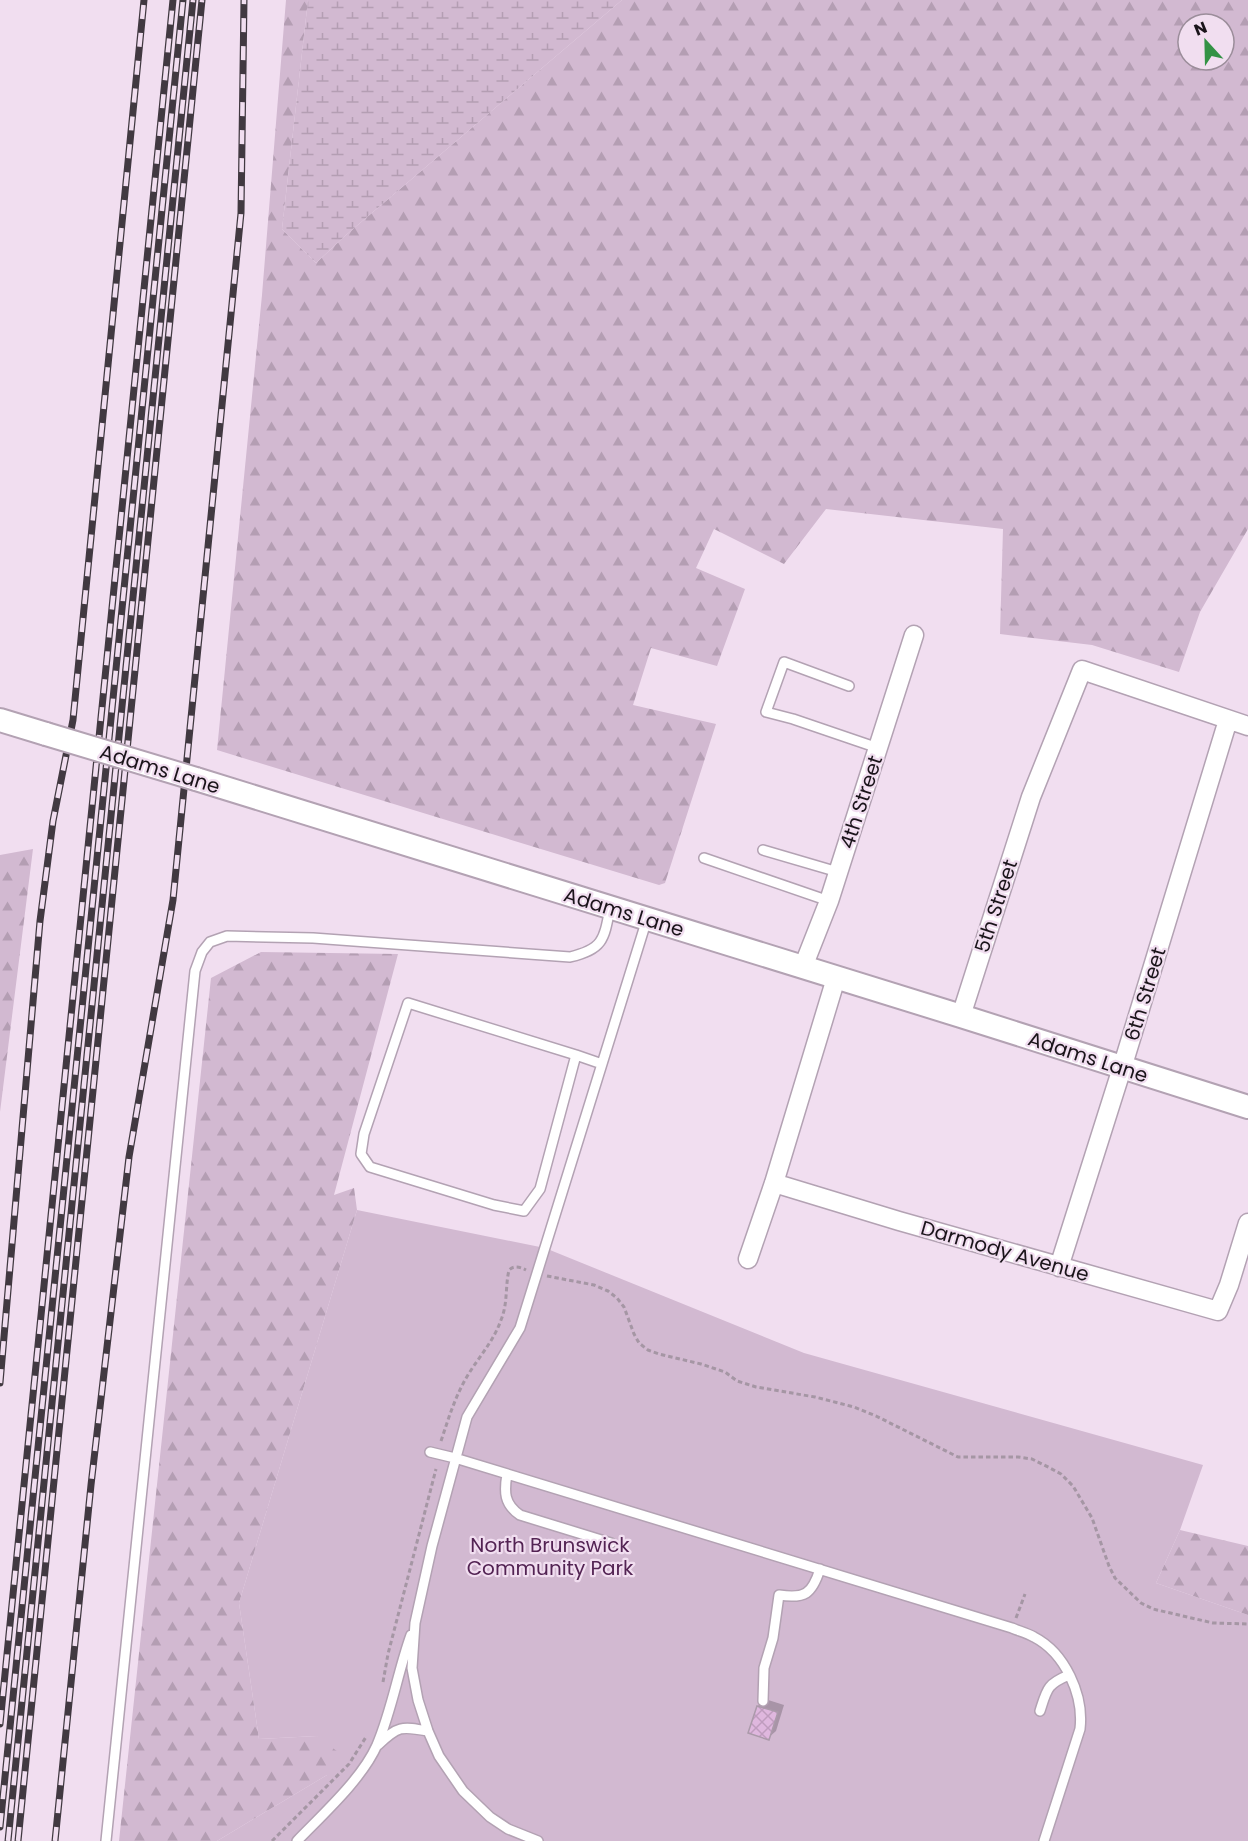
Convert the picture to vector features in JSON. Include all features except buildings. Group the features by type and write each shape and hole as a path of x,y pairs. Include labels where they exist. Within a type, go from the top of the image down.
{"street":[{"name":"4th Street","path":"803,967 829,901 914,635"},
{"name":"5th Street","path":"961,1016 1031,797 1082,670 1228,720"},
{"name":"Adams Lane","path":"0,720 803,967 1248,1107"},
{"path":"1228,720 1248,726"},
{"name":"6th Street","path":"1059,1267 1228,720"},
{"path":"748,1259 774,1183 836,978"},
{"name":"Darmody Avenue","path":"774,1183 1218,1311 1248,1222"}],"lane":[{"path":"849,686 784,662 766,712 878,748"},
{"path":"763,850 838,872"},
{"path":"704,858 829,901"},
{"path":"106,1841 195,971 202,952 210,942 227,936 324,939 570,957 587,953 599,945 605,933 610,908"},
{"path":"538,1841 508,1829 490,1816 464,1791 439,1756 418,1700 411,1668 415,1623 432,1546 467,1417 520,1328 647,919"},
{"path":"576,1055 540,1189 524,1210 494,1205 370,1167 361,1154 364,1134 408,1003 576,1055 602,1064"},
{"path":"430,1452 820,1569 1012,1628 1034,1637 1048,1647 1069,1675 1082,1716 1044,1840"},
{"path":"507,1474 505,1496 513,1510 529,1518 611,1543"},
{"path":"763,1701 764,1668 773,1638 779,1595 799,1597 807,1593 813,1588 820,1569"},
{"path":"297,1841 340,1796 367,1763 376,1747 388,1714 400,1664 415,1623"},
{"path":"1040,1711 1047,1690 1053,1682 1069,1675"},
{"path":"376,1747 392,1731 405,1727 428,1731"}],"path":[{"path":"441,1442 451,1408 465,1379 502,1320 509,1270 512,1267 518,1267 528,1271"},
{"path":"547,1275 594,1285 608,1291 624,1307 639,1343 648,1350 701,1364 724,1372 736,1381 756,1387 815,1397 854,1407 958,1457 1032,1459 1060,1474 1074,1486 1092,1518 1115,1578 1141,1603 1153,1609 1213,1623 1248,1624"},
{"path":"382,1687 388,1654 436,1469"},
{"path":"1012,1628 1025,1594"},
{"path":"272,1841 349,1764 367,1736"}],"green space":[{"path":"286,0 308,0 282,229 316,263 622,0 1248,0 1248,529 1200,612 1179,672 1092,645 1000,634 1003,529 826,509 784,564 714,529 696,568 745,589 717,666 651,648 633,705 716,724 665,883 659,885 217,750 262,295"},
{"path":"308,0 622,0 316,263 282,229"},
{"path":"33,849 0,1112 0,855"},
{"path":"261,952 398,954 334,1195 354,1188 357,1210 239,1603 259,1739 317,1736 342,1755 327,1775 217,1841 119,1841 211,978"},
{"name":"North Brunswick Community Park","path":"357,1210 545,1248 804,1353 1203,1465 1180,1530 1156,1583 1248,1615 1248,1841 217,1841 327,1775 317,1736 259,1739 239,1603"},
{"path":"1180,1530 1248,1546 1248,1615 1156,1583"}],"railway":[{"path":"0,1383 40,921 53,821 73,720 144,0"},
{"path":"0,1724 173,0"},
{"path":"0,1827 183,0"},
{"path":"8,1841 193,0"},
{"path":"18,1841 202,0"},
{"path":"55,1841 91,1485 129,1157 173,900 241,213 244,0"}]}
